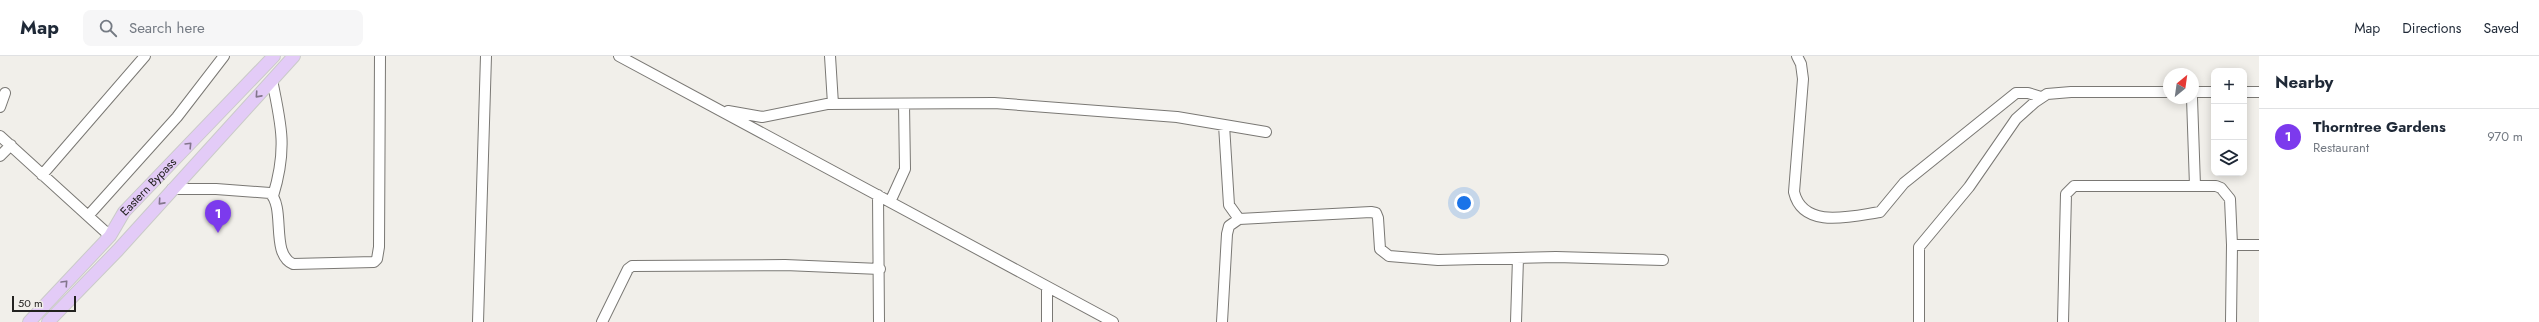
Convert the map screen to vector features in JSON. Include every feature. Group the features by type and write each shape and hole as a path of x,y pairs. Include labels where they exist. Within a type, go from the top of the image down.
{"main road":[{"name":"Eastern Bypass","path":"29,322 110,236 124,212 274,56"},
{"name":"Eastern Bypass","path":"48,322 118,250 294,56"}],"street":[{"path":"42,175 145,56"},
{"path":"88,216 177,117 224,56"},
{"path":"272,80 283,130 281,170 273,196 284,258 293,264 370,263 377,259 379,247 380,56"},
{"path":"478,322 486,56"},
{"path":"619,56 722,110 1113,322"},
{"path":"830,56 833,104"},
{"path":"1796,56 1801,64 1803,79 1794,192 1796,201 1804,209 1813,215 1825,218 1880,212 1904,183 2016,94 2028,93 2040,96 2071,92 2163,92"},
{"path":"2199,92 2211,92"},
{"path":"2247,92 2259,92"},
{"path":"0,107 6,93"},
{"path":"1919,322 1919,247 1969,187 2016,119 2040,96"},
{"path":"722,110 762,117 812,106 833,104 994,103 1092,109 1177,118 1266,132"},
{"path":"890,202 905,169 904,104"},
{"path":"2192,104 2195,186"},
{"path":"1224,125 1229,205 1238,219"},
{"path":"0,136 110,236"},
{"path":"0,156 11,145"},
{"path":"2063,322 2066,194 2074,186 2104,185 2195,186 2221,188 2230,199 2232,245 2231,322"},
{"path":"172,189 264,192 273,196"},
{"path":"878,195 880,269 879,322"},
{"path":"1222,322 1227,234 1229,226 1238,219 1371,212 1376,213 1378,218 1380,249 1389,256 1438,260 1518,258 1663,260"},
{"path":"2232,245 2259,245"},
{"path":"1516,322 1518,258"},
{"path":"602,322 628,269 632,266 785,265 880,269"},
{"path":"1047,287 1048,322"}],"place":[{"name":"Thorntree Gardens","path":"218,233"}]}
